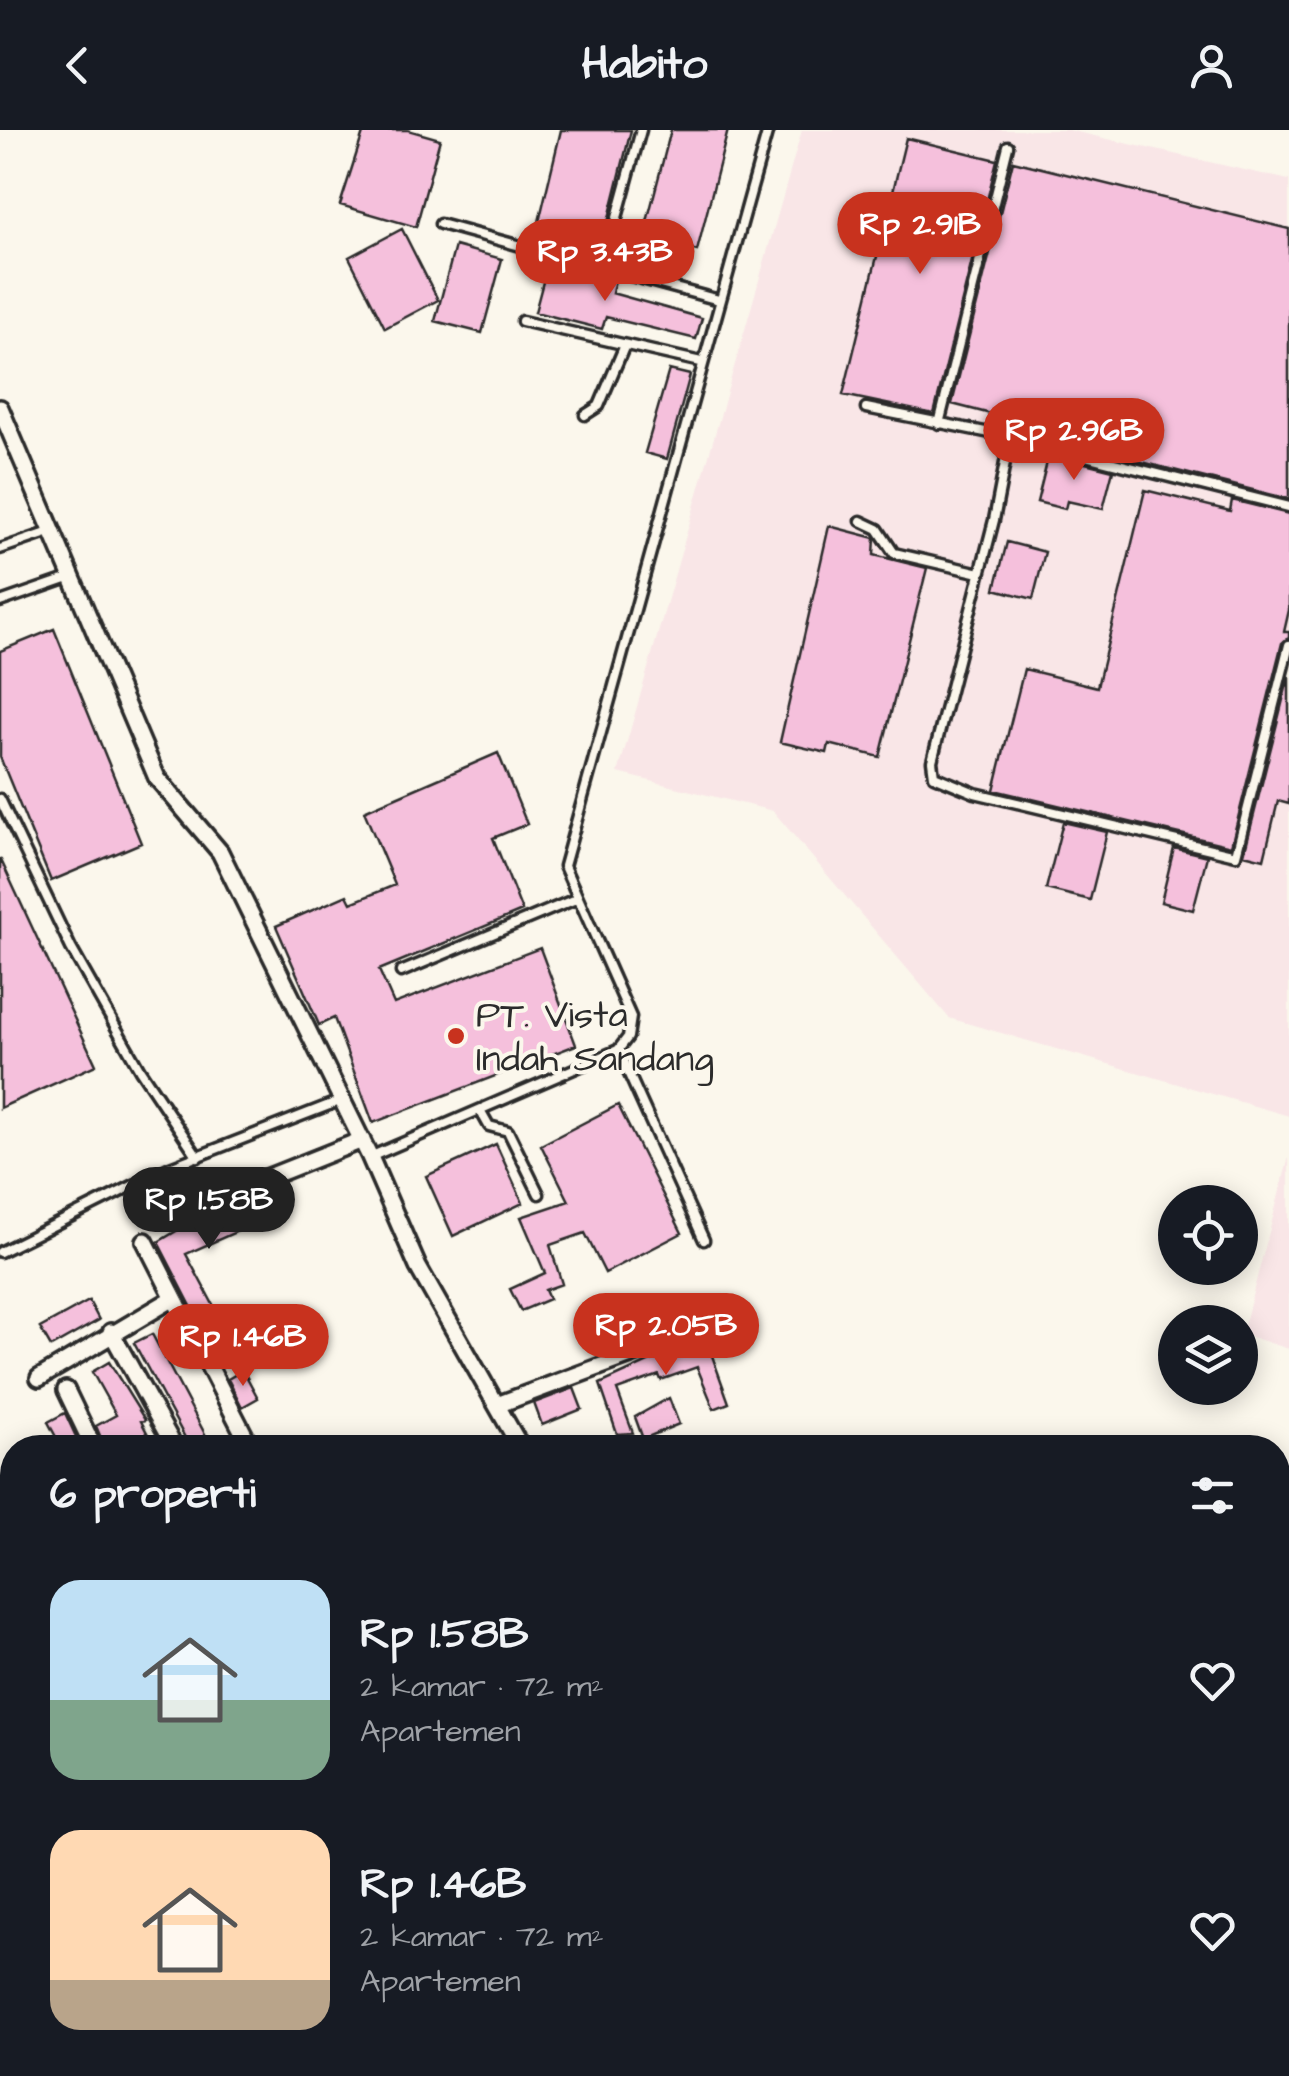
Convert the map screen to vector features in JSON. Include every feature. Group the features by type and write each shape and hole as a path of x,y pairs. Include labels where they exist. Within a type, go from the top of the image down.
{"street":[{"path":"0,408 157,778 220,852 362,1140 418,1268 514,1435"},
{"path":"181,1212 362,1140"},
{"path":"145,1241 244,1435"},
{"path":"39,1378 174,1298"},
{"path":"497,1405 695,1331"},
{"path":"111,1332 168,1435"},
{"path":"66,1390 88,1435"}],"lane":[{"path":"612,236 641,130"},
{"path":"370,1157 618,1050 628,1036 631,1017 564,866 768,130"},
{"path":"939,424 1008,146"},
{"path":"440,224 718,300"},
{"path":"522,322 702,362"},
{"path":"585,416 599,406 625,345"},
{"path":"866,408 1010,437 1289,507"},
{"path":"1010,437 932,761 934,776 975,793 1236,855 1289,644"},
{"path":"861,521 878,529 894,553 980,573"},
{"path":"0,550 50,532"},
{"path":"0,602 69,578"},
{"path":"0,799 71,948 140,1070 198,1157"},
{"path":"401,972 578,898"},
{"path":"618,1050 704,1240"},
{"path":"0,1252 198,1157 342,1100"},
{"path":"480,1110 490,1126 508,1131 539,1194"}],"shaded area":[{"path":"802,130 1068,130 1289,180 1289,1116 949,1018 773,811 618,773"},
{"path":"1289,1157 1289,1349 1258,1339 1258,1305 1250,1305"}],"building":[{"path":"364,130 408,130 440,139 416,227 340,205"},
{"path":"561,130 631,130 602,246 537,230"},
{"path":"671,130 728,130 697,251 643,237"},
{"path":"906,138 997,160 934,414 843,395"},
{"path":"1013,161 1289,229 1289,499 1015,430 1018,421 952,404"},
{"path":"402,229 438,300 385,328 349,257"},
{"path":"455,246 502,259 482,333 435,321"},
{"path":"548,263 615,280 612,293 702,318 696,339 606,317 602,329 535,312"},
{"path":"669,370 690,375 667,459 645,453"},
{"path":"1049,454 1113,470 1103,509 1067,501 1065,509 1037,502"},
{"path":"1145,490 1230,511 1232,500 1289,514 1289,610 1284,632 1289,632 1289,638 1282,643 1231,846 994,790 1024,669 1097,687"},
{"path":"829,526 875,538 874,555 927,568 880,757 829,744 827,753 780,742"},
{"path":"1007,542 1045,552 1033,599 995,589"},
{"path":"54,629 141,843 51,881 0,757 0,651"},
{"path":"1289,676 1289,804 1278,801 1264,859 1244,854"},
{"path":"498,753 527,824 493,838 522,911 379,970 394,1004 540,948 576,1045 373,1123 334,1018 319,1025 276,926 347,895 351,903 395,885 364,811"},
{"path":"1063,822 1107,832 1090,900 1046,889"},
{"path":"1174,848 1207,856 1193,910 1161,902"},
{"path":"0,858 96,1065 0,1108"},
{"path":"618,1105 682,1233 605,1273 585,1233 550,1245 562,1284 545,1290 549,1299 521,1311 510,1289 545,1273 521,1217 569,1201 541,1145"},
{"path":"496,1144 523,1203 453,1236 426,1176"},
{"path":"263,1192 274,1215 186,1254 224,1325 206,1335 158,1242 200,1217 203,1222"},
{"path":"89,1301 99,1320 51,1347 40,1328"},
{"path":"152,1334 205,1435 184,1435 134,1343"},
{"path":"705,1336 729,1403 714,1409 697,1367 661,1380 659,1375 617,1390 633,1433 617,1434 600,1384"},
{"path":"109,1362 145,1420 141,1421 148,1435 100,1435 96,1426 116,1415 92,1372"},
{"path":"243,1370 258,1398 242,1407 228,1379"},
{"path":"574,1388 582,1409 542,1425 534,1403"},
{"path":"669,1398 679,1424 653,1435 642,1435 635,1417"},
{"path":"65,1413 75,1435 55,1435 48,1422"}],"place":[{"name":"PT. Vista Indah Sandang","path":"456,1036"}]}
